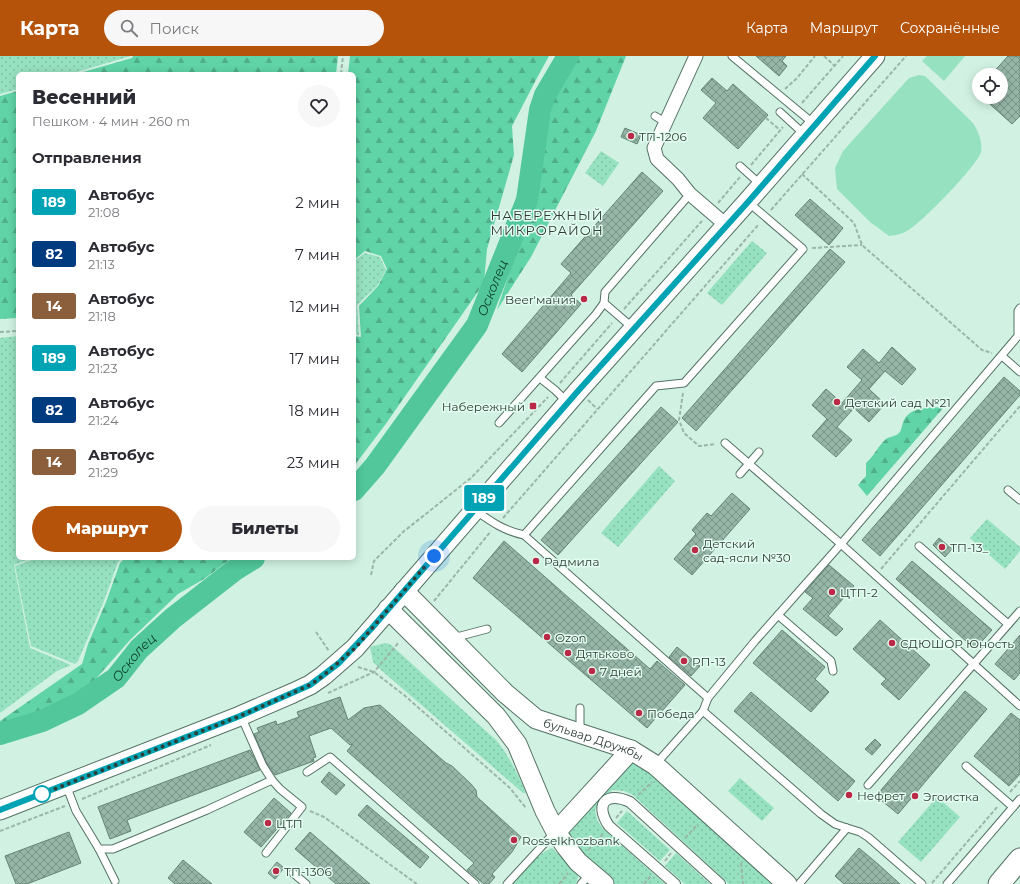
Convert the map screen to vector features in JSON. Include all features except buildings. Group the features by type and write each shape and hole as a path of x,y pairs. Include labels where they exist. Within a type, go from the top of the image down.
{"main road":[{"path":"0,810 240,716 310,685 323,676 355,648 474,510 562,396 633,328 748,202 875,56"},
{"name":"бульвар Дружбы","path":"404,591 452,638 504,693 536,719 631,750 655,765 787,884"},
{"path":"388,610 496,716 517,744 556,832 592,880"},
{"path":"556,832 631,750"},
{"path":"999,884 1020,859"}],"street":[{"path":"696,56 660,119 654,148 657,159 678,179 690,194 726,225"},
{"path":"675,884 609,826 603,818 602,809 606,801 613,797 621,798 630,802 720,884"}],"lane":[{"path":"732,56 780,95 796,110 811,130"},
{"path":"780,112 788,120 811,130"},
{"path":"740,166 762,186"},
{"path":"499,424 604,303 605,292 690,194"},
{"path":"524,535 656,386 684,383 803,249 748,202"},
{"path":"604,303 633,328"},
{"path":"655,765 703,711 708,698 778,615 841,544 1019,336 1018,311 1020,308"},
{"path":"1002,356 1020,372"},
{"path":"540,378 562,396"},
{"path":"725,443 841,544 1020,706"},
{"path":"740,474 759,452"},
{"path":"1008,490 1020,500"},
{"path":"474,510 496,525 512,533 524,535 708,698"},
{"path":"919,546 1008,624"},
{"path":"868,785 1020,611"},
{"path":"778,615 831,661 833,670"},
{"path":"452,638 488,629"},
{"path":"580,708 580,733"},
{"path":"703,711 821,814 835,824 860,832 868,837 922,884"},
{"path":"240,716 263,766 272,780 280,789 302,807 266,853"},
{"path":"307,772 330,757 475,884"},
{"path":"966,766 1013,807"},
{"path":"99,849 113,849 206,810 272,780"},
{"path":"65,785 76,811 99,849 115,881"},
{"path":"948,884 1020,799"},
{"path":"799,884 847,828"},
{"path":"507,884 556,832"},
{"path":"293,873 306,884"}],"path":[{"path":"341,72 343,56"},
{"path":"780,95 797,78 815,56"},
{"path":"824,56 835,66"},
{"path":"796,110 843,56"},
{"path":"425,612 496,525 906,56"},
{"path":"766,118 780,130"},
{"path":"371,575 374,561 403,532 471,478 562,396 564,378 746,171 788,120"},
{"path":"802,174 854,223 862,245 982,350 1002,356"},
{"path":"803,249 862,245"},
{"path":"0,332 16,331"},
{"path":"684,383 679,420 684,433 699,446 725,443"},
{"path":"875,576 1020,406"},
{"path":"410,630 374,672 404,695 510,788 529,811"},
{"path":"931,884 1020,781"},
{"path":"302,807 324,817 417,884"},
{"path":"741,862 743,884"}],"green space":[{"path":"0,56 131,56 77,72 16,72 16,90 0,94"},
{"path":"133,56 338,56 336,72 83,72 132,58"},
{"path":"350,56 549,56 512,126 514,155 487,249 484,283 385,425 356,463 356,336 361,337 359,306 378,286 387,269 381,256 365,251 356,258 356,72 348,72"},
{"path":"578,56 626,56 596,131 531,257 497,310 539,182 546,129 557,90"},
{"path":"927,56 965,56 944,81 922,61"},
{"path":"919,75 925,76 973,123 980,137 981,152 960,181 917,224 900,234 889,236 870,222 837,189 835,168 843,151 909,78"},
{"path":"16,92 16,318 0,319 0,96"},
{"path":"601,151 619,163 603,186 585,173"},
{"path":"752,241 767,253 722,305 707,293"},
{"path":"365,253 380,257 386,270 377,286 357,305 359,335 356,334 356,260"},
{"path":"16,336 16,560 27,560 14,565 30,648 71,665 57,671 0,713 0,338"},
{"path":"944,407 867,496 858,485 866,476 866,463 883,442 900,432 904,420 911,412 927,408"},
{"path":"659,466 675,481 618,547 601,533"},
{"path":"987,519 1020,547 1020,551 1005,569 970,538"},
{"path":"32,560 120,560 104,601 78,661 75,664 31,646 15,566"},
{"path":"123,560 229,560 204,579 178,594 130,640 87,689 38,711 0,725 0,721 82,664 88,644 106,602 120,563"},
{"path":"385,643 390,644 497,741 510,760 526,793 523,793 373,662 370,647"},
{"path":"629,760 652,774 774,884 729,884 633,795 624,791 613,790 602,798 595,810 597,820 603,829 665,884 615,884 581,853 564,830"},
{"path":"740,778 774,808 762,821 728,791"},
{"path":"937,797 960,817 921,862 898,842"},
{"path":"627,811 670,850 660,861 617,823"},
{"path":"552,848 577,872 578,877 576,884 512,884 535,859"},
{"path":"676,853 710,884 685,884 665,866"}],"waterway":[{"name":"Осколец","path":"356,488 375,466 477,325 527,200 540,110 545,95 568,56"},
{"name":"Осколец","path":"0,734 42,721 78,704 116,678 139,649 173,618 236,569 251,560"}],"bus line":[{"name":"189","path":"0,810 240,716 310,685 339,663 355,648 633,328 748,202 875,56"}],"place":[{"name":"ТП-1206","path":"631,136"},
{"name":"Beer'мания","path":"584,299"},
{"name":"Детский сад №21","path":"837,402"},
{"name":"Набережный","path":"533,406"},
{"name":"ТП-13_","path":"942,547"},
{"name":"Детский сад-ясли №30","path":"695,550"},
{"name":"Радмила","path":"536,561"},
{"name":"ЦТП-2","path":"832,592"},
{"name":"Ozon","path":"547,637"},
{"name":"СДЮШОР Юность","path":"892,643"},
{"name":"Дятьково","path":"568,653"},
{"name":"РП-13","path":"684,661"},
{"name":"7 дней","path":"592,671"},
{"name":"Победа","path":"639,713"},
{"name":"Нефрет","path":"849,795"},
{"name":"Эгоистка","path":"915,796"},
{"name":"ЦТП","path":"268,823"},
{"name":"Rosselkhozbank","path":"514,840"},
{"name":"ТП-1306","path":"276,871"}],"district":[{"name":"НАБЕРЕЖНЫЙ МИКРОРАЙОН","path":"547,222"}],"route":[{"path":"42,794 240,716 310,685 339,663 355,648 434,556"}]}
